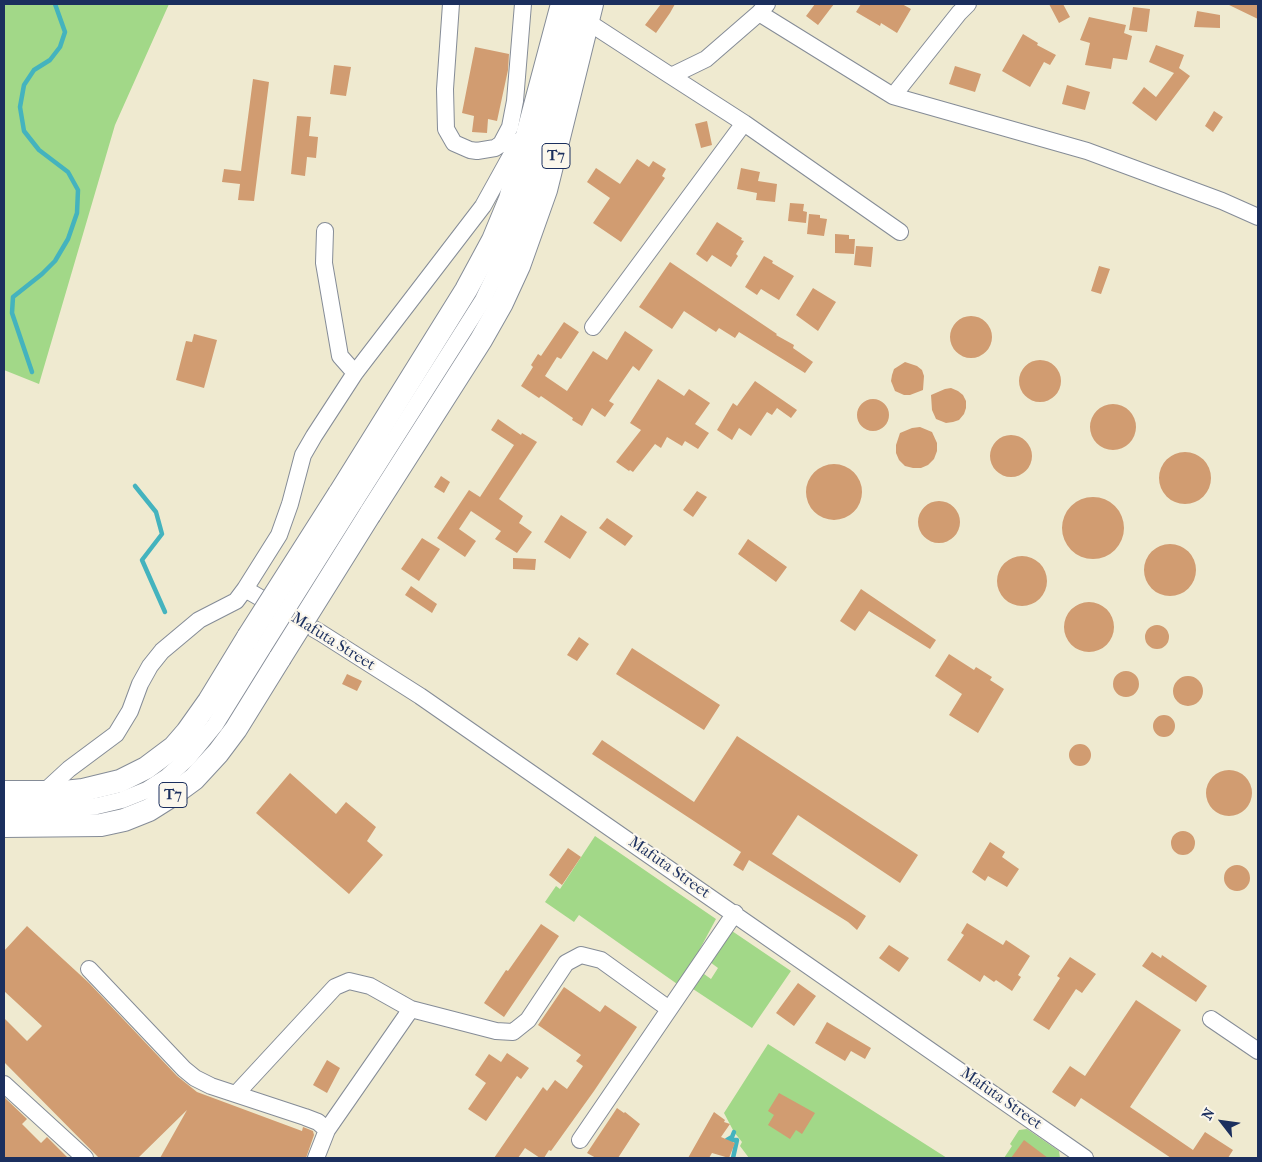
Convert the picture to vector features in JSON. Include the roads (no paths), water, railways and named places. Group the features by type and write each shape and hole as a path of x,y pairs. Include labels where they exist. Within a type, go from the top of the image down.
{"highway":[{"name":"T7","path":"264,647 354,504 493,240 510,198 562,4"},
{"name":"T7","path":"4,826 101,825 124,820 141,813 168,798 194,779 218,753 236,729 264,647 354,504 482,340 502,303 546,190 585,10"},
{"path":"5,798 83,790 120,781 146,768 174,747 187,732 208,701 264,647"}],"street":[{"path":"451,4 445,89 446,129 454,143 477,151 495,148 501,144 510,127 515,101 523,4"},
{"path":"893,96 958,13 968,4"},
{"path":"671,76 706,59 763,8 893,96 1087,151 1222,201 1258,217"},
{"path":"585,10 671,76 744,123 900,232"},
{"path":"43,793 69,769 116,734 130,711 140,684 150,666 162,651 199,620 236,601 245,589 278,535 290,504 303,455 355,372 483,206 530,122"},
{"path":"592,327 744,123"},
{"path":"325,231 324,263 340,356 355,372"},
{"name":"Mafuta Street","path":"245,589 321,633 420,696 1085,1158"},
{"path":"5,798 63,810 97,806 122,800 146,790 167,777 188,758 214,724 264,647"},
{"path":"580,1140 735,914"},
{"path":"236,1094 335,987 349,980 370,986 411,1009 496,1031 513,1032 528,1020 566,963 581,954 601,960 669,1009"},
{"path":"89,969 184,1069 195,1078 211,1086 311,1119 327,1130"},
{"path":"316,1158 327,1130 411,1009"},
{"path":"1211,1019 1258,1051"},
{"path":"4,1084 85,1158"}],"waterway":[{"path":"32,372 12,313 13,297 55,261 68,239 77,213 78,190 68,172 39,150 24,131 20,107 24,85 34,70 50,60 60,47 65,32 55,4"},
{"path":"135,486 156,512 162,534 142,560 165,612"},
{"path":"733,1158 737,1140 727,1140 732,1137 734,1132"}]}
